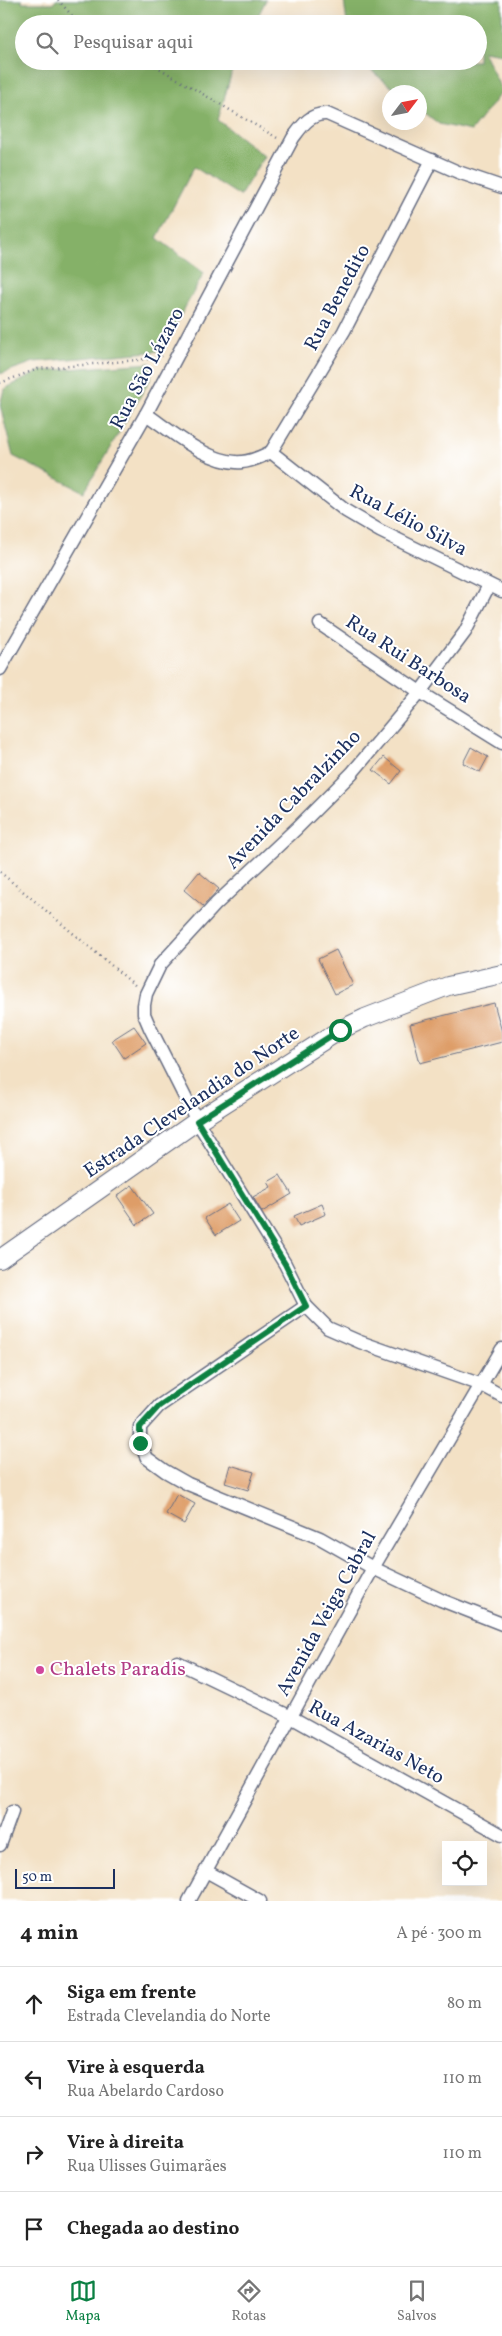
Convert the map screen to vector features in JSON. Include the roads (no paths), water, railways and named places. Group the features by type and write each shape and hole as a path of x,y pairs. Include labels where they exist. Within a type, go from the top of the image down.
{"street":[{"name":"Rua São Lázaro","path":"0,668 146,414 289,145 301,128 314,116 327,114 458,172 502,187"},
{"name":"Rua Benedito","path":"271,452 344,330 432,160"},
{"path":"146,414 193,446 222,460 242,462 256,459 271,452"},
{"name":"Rua Lélio Silva","path":"271,452 354,516 380,531 502,591"},
{"name":"Avenida Cabralzinho","path":"197,1121 144,1014 146,994 160,966 172,950 216,904 298,828 352,773 420,692 465,632 489,585"},
{"name":"Rua Rui Barbosa","path":"320,624 420,692 502,743"},
{"name":"Estrada Clevelandia do Norte","path":"0,1259 197,1121 340,1030 365,1018 448,986 502,974"},
{"path":"197,1121 285,1264 306,1306 328,1328 360,1342 482,1385 502,1396"},
{"path":"306,1306 159,1406 140,1427 140,1443 147,1458 165,1472 188,1484 320,1538 373,1568 441,1600 502,1624"},
{"name":"Avenida Veiga Cabral","path":"189,1901 373,1568 502,1349"},
{"name":"Rua Azarias Neto","path":"177,1662 291,1717 502,1835"},
{"path":"0,1845 12,1812"},
{"path":"206,1871 260,1901"}],"place":[{"name":"Chalets Paradis","path":"40,1670"}]}
